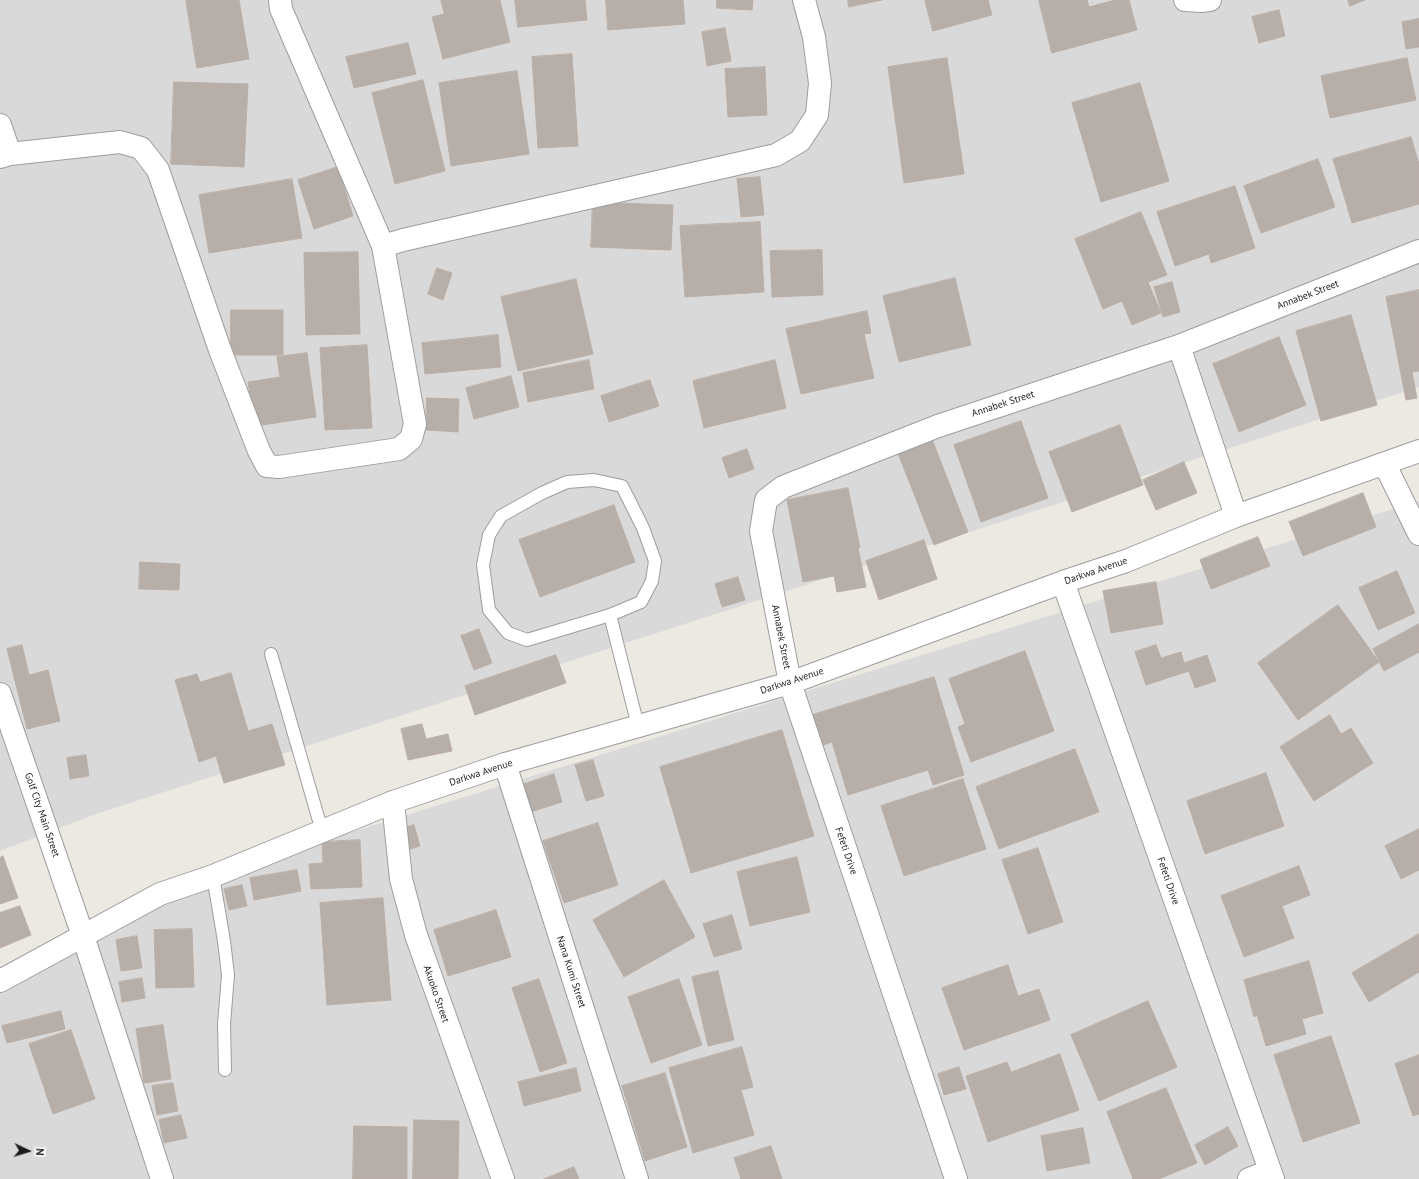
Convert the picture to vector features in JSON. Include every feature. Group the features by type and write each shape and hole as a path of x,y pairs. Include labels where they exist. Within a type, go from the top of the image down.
{"street":[{"path":"0,126 5,156 120,142 141,148 158,170 220,350 258,451 267,466 279,467 399,450 411,439 415,424 383,246 281,9 280,0"},
{"path":"383,246 410,238 776,155 800,141 816,115 820,83 814,37 804,0"},
{"path":"1185,0 1201,2 1210,0"},
{"name":"Annabek Street","path":"790,683 761,531 766,500 783,487 938,426 1179,346 1419,251"},
{"path":"1179,346 1236,516"},
{"name":"Darkwa Avenue","path":"0,982 160,894 213,876 393,802 505,764 790,683 1063,582 1126,561 1236,516 1306,490 1385,465 1419,451"},
{"path":"1385,465 1419,534"},
{"name":"Fefeti Drive","path":"1063,582 1272,1175"},
{"name":"Fefeti Drive","path":"790,683 956,1179"},
{"name":"Golf City Main Street","path":"0,694 84,936 162,1179"},
{"name":"Nana Kumi Street","path":"505,764 638,1179"},
{"name":"Akuoko Street","path":"393,802 401,879 416,935 503,1179"},
{"path":"1249,1179 1272,1175"}],"lane":[{"path":"594,480 622,486 643,528 655,561 652,581 641,602 610,615 527,640 508,633 489,610 483,565 489,535 501,516 542,493 567,482 594,480"},
{"path":"610,615 638,726"},
{"path":"271,654 322,831"},
{"path":"213,876 228,975 224,1024 225,1070"}],"shaded area":[{"path":"0,0 1419,0 1419,387 96,814 0,851"},
{"path":"1419,501 1419,1179 0,1179 0,990 226,871"}],"building":[{"path":"186,0 239,0 249,59 197,68"},
{"path":"441,0 500,0 510,42 443,59 432,17 444,14"},
{"path":"515,0 585,0 587,20 518,27"},
{"path":"606,0 683,0 685,24 608,30"},
{"path":"717,0 753,0 752,10 717,8"},
{"path":"848,0 882,0 849,7"},
{"path":"925,0 988,0 992,15 933,31"},
{"path":"1039,0 1087,0 1089,7 1115,0 1129,0 1137,30 1052,53"},
{"path":"1348,0 1365,0 1350,6"},
{"path":"1279,10 1285,36 1259,43 1252,17"},
{"path":"1419,19 1419,47 1406,49 1402,22"},
{"path":"725,28 731,61 707,66 702,32"},
{"path":"408,43 416,74 354,88 346,57"},
{"path":"572,54 578,146 538,148 532,57"},
{"path":"947,58 964,174 904,183 888,67"},
{"path":"1407,58 1416,100 1330,118 1321,76"},
{"path":"765,67 767,115 728,117 725,69"},
{"path":"517,71 529,154 451,166 439,83"},
{"path":"423,80 445,171 395,184 372,93"},
{"path":"174,82 248,84 244,167 171,164"},
{"path":"1140,83 1169,181 1101,202 1072,103"},
{"path":"1411,137 1419,164 1419,204 1352,223 1333,159"},
{"path":"1318,159 1335,207 1261,233 1244,186"},
{"path":"338,167 353,216 314,229 298,180"},
{"path":"760,177 764,215 741,217 737,179"},
{"path":"292,179 302,238 209,253 199,195"},
{"path":"1235,186 1255,248 1211,263 1209,254 1175,266 1157,212"},
{"path":"593,202 673,205 671,250 591,247"},
{"path":"1141,212 1167,275 1148,282 1161,313 1132,325 1122,301 1103,309 1075,239"},
{"path":"760,222 764,292 685,297 680,226"},
{"path":"822,250 823,295 772,297 770,251"},
{"path":"358,252 360,334 306,335 304,253"},
{"path":"437,268 452,273 443,300 428,294"},
{"path":"955,278 971,345 899,362 883,296"},
{"path":"576,279 593,354 518,371 501,297"},
{"path":"1172,282 1180,312 1163,317 1154,287"},
{"path":"1419,290 1419,371 1412,372 1417,398 1406,400 1386,297"},
{"path":"231,310 283,310 283,355 231,355"},
{"path":"867,311 871,333 864,334 874,378 801,394 786,329"},
{"path":"1351,315 1377,405 1321,421 1296,331"},
{"path":"498,335 501,367 425,374 422,343"},
{"path":"1279,337 1306,405 1239,432 1213,364"},
{"path":"367,345 372,428 325,430 320,348"},
{"path":"307,353 316,417 255,426 248,382 280,377 277,357"},
{"path":"589,360 594,389 528,402 523,373"},
{"path":"775,360 786,408 704,428 693,381"},
{"path":"511,376 519,407 474,419 466,388"},
{"path":"650,380 659,406 609,422 601,396"},
{"path":"427,398 459,399 458,432 426,430"},
{"path":"1021,421 1048,498 981,522 954,445"},
{"path":"1120,425 1143,485 1072,512 1049,452"},
{"path":"930,434 968,532 934,545 896,448"},
{"path":"747,449 754,469 729,478 722,458"},
{"path":"1184,462 1197,493 1156,510 1143,480"},
{"path":"848,488 866,587 837,592 834,576 803,582 787,500"},
{"path":"1363,493 1376,527 1303,556 1289,522"},
{"path":"614,505 635,562 540,597 519,540"},
{"path":"1258,537 1270,566 1211,589 1200,560"},
{"path":"924,540 937,579 879,600 866,561"},
{"path":"140,562 180,564 179,590 139,589"},
{"path":"1397,571 1415,613 1378,630 1359,588"},
{"path":"738,577 745,600 722,607 715,584"},
{"path":"1156,582 1163,624 1111,633 1103,591"},
{"path":"1338,605 1379,662 1298,720 1258,663"},
{"path":"1419,624 1419,652 1384,671 1373,649"},
{"path":"479,629 492,663 474,670 461,636"},
{"path":"22,645 29,675 48,670 60,721 27,729 7,649"},
{"path":"1156,645 1161,658 1181,652 1184,663 1207,655 1216,681 1195,688 1189,671 1146,685 1135,652"},
{"path":"1025,651 1054,731 971,762 958,727 965,724 949,679"},
{"path":"556,655 566,683 475,715 465,686"},
{"path":"231,673 248,731 272,724 285,765 224,783 216,756 199,762 175,680 197,674 200,682"},
{"path":"934,677 964,775 933,785 928,770 848,795 832,742 815,748 806,717"},
{"path":"1330,715 1341,734 1351,728 1373,763 1314,801 1280,747"},
{"path":"422,724 426,739 448,734 452,751 408,760 401,729"},
{"path":"782,730 814,836 691,873 660,767"},
{"path":"1075,749 1099,812 999,849 976,787"},
{"path":"86,755 89,776 70,779 67,758"},
{"path":"593,760 604,796 586,801 575,765"},
{"path":"1266,773 1284,826 1205,854 1187,801"},
{"path":"554,774 562,802 524,814 516,787"},
{"path":"963,779 986,849 904,876 881,806"},
{"path":"598,823 618,885 564,903 543,841"},
{"path":"414,825 420,846 398,853 391,832"},
{"path":"1419,829 1419,870 1401,879 1385,846"},
{"path":"360,840 362,887 311,889 309,864 323,863 322,842"},
{"path":"1038,848 1063,922 1028,934 1002,860"},
{"path":"3,856 18,898 0,904 0,858"},
{"path":"797,857 810,912 750,926 737,872"},
{"path":"1299,866 1310,895 1282,906 1294,938 1244,957 1221,896"},
{"path":"297,870 301,891 254,900 250,878"},
{"path":"664,880 695,937 624,977 593,920"},
{"path":"242,885 247,906 229,910 224,889"},
{"path":"383,898 391,1000 327,1005 320,903"},
{"path":"20,906 31,935 0,948 0,913"},
{"path":"496,910 511,957 448,976 434,930"},
{"path":"732,915 742,949 714,957 703,924"},
{"path":"192,929 194,987 156,988 154,930"},
{"path":"1419,934 1419,972 1369,1002 1352,973"},
{"path":"137,936 142,968 121,971 116,940"},
{"path":"1309,961 1323,1013 1302,1019 1306,1034 1266,1046 1257,1015 1254,1017 1244,980"},
{"path":"1008,965 1018,996 1039,989 1050,1020 964,1050 942,988"},
{"path":"718,971 734,1040 708,1046 692,977"},
{"path":"142,978 145,998 122,1002 119,982"},
{"path":"539,979 567,1063 540,1072 512,988"},
{"path":"679,979 702,1045 651,1063 628,997"},
{"path":"1148,1001 1177,1067 1099,1101 1071,1035"},
{"path":"61,1011 65,1029 7,1043 2,1026"},
{"path":"163,1025 171,1079 144,1083 136,1029"},
{"path":"71,1030 95,1099 53,1114 29,1044"},
{"path":"1331,1036 1360,1123 1303,1142 1274,1055"},
{"path":"742,1047 753,1087 741,1090 754,1135 693,1153 669,1068"},
{"path":"1060,1054 1079,1110 988,1142 966,1076 1007,1062 1011,1072"},
{"path":"1419,1055 1419,1114 1413,1116 1395,1064"},
{"path":"959,1067 966,1089 944,1095 938,1074"},
{"path":"576,1068 581,1091 524,1106 518,1082"},
{"path":"665,1073 687,1147 645,1161 622,1086"},
{"path":"173,1083 178,1111 157,1115 152,1086"},
{"path":"1166,1088 1197,1163 1159,1179 1133,1179 1107,1112"},
{"path":"181,1115 187,1138 164,1143 159,1120"},
{"path":"414,1120 459,1121 458,1179 413,1179"},
{"path":"354,1126 407,1127 407,1179 353,1179"},
{"path":"1228,1127 1238,1146 1205,1165 1195,1145"},
{"path":"1083,1128 1090,1163 1047,1171 1041,1136"},
{"path":"771,1146 782,1179 741,1179 734,1158"},
{"path":"574,1167 579,1179 544,1179"}]}
